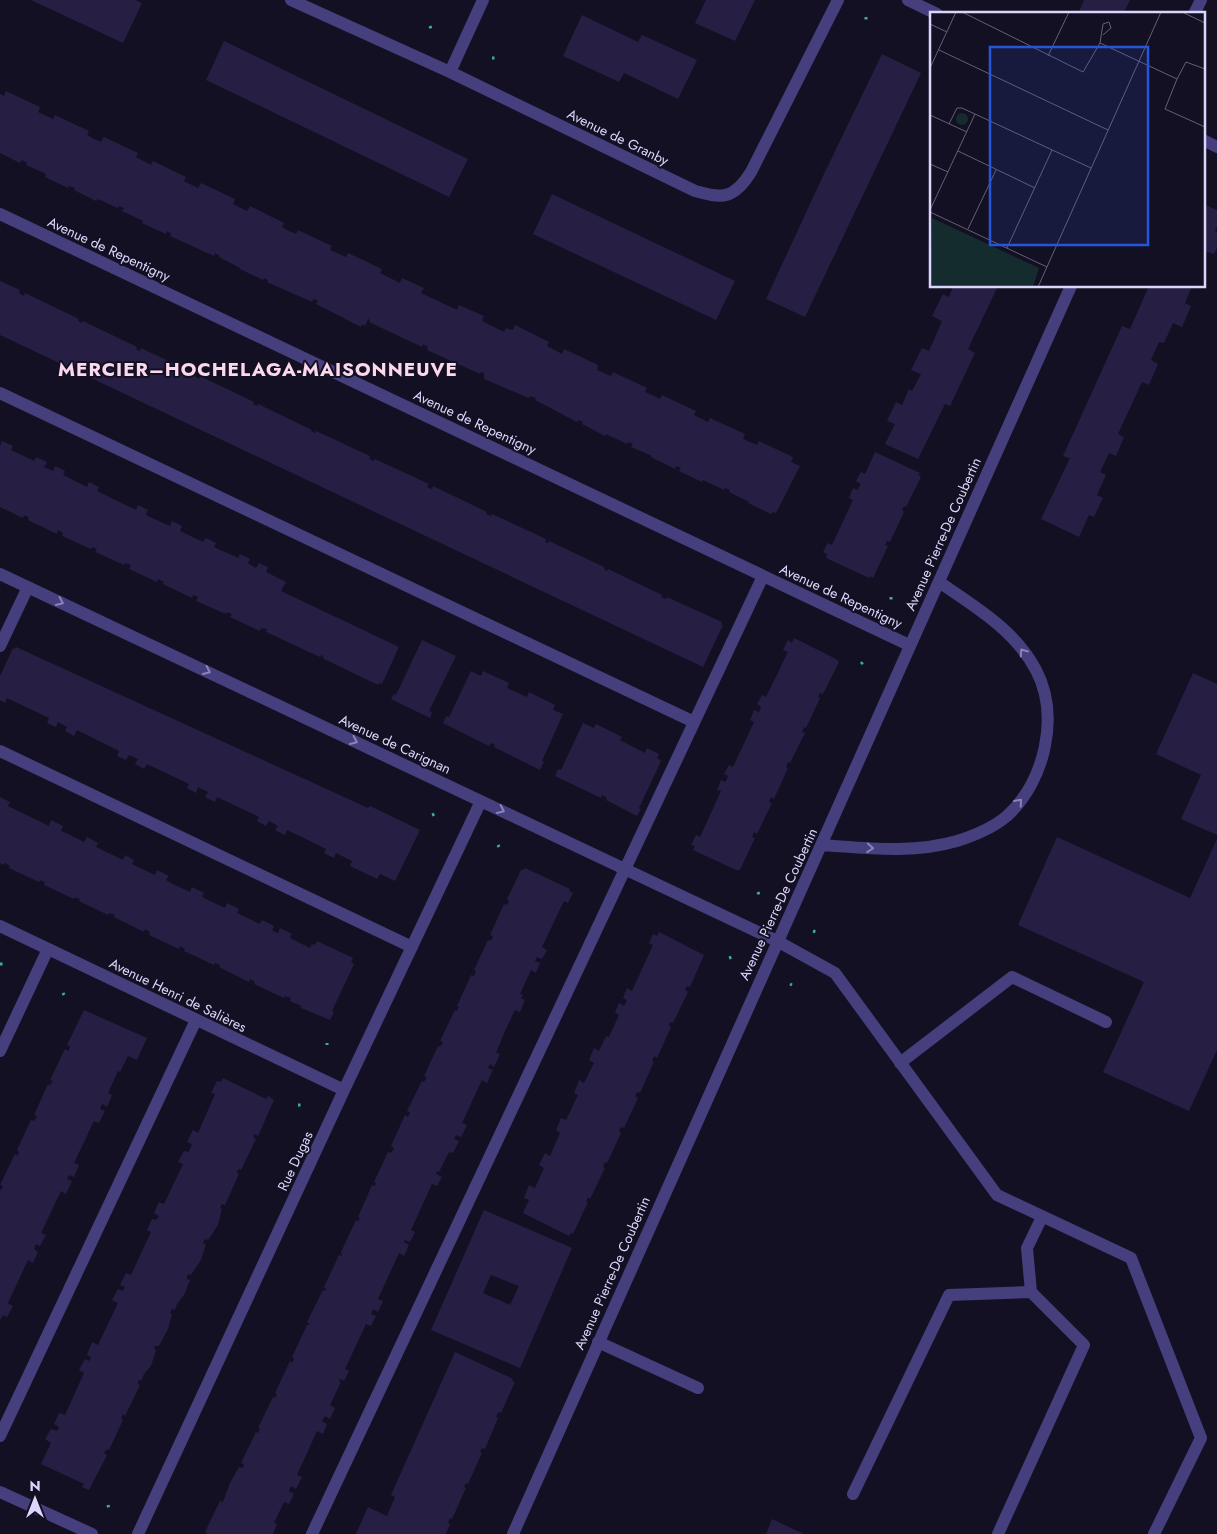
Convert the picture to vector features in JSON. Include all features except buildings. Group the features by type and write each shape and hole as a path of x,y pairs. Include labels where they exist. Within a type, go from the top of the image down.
{"street":[{"name":"Avenue de Granby","path":"291,0 450,72 694,191 714,196 732,194 743,185 838,0"},
{"path":"450,72 483,0"},
{"path":"908,0 933,12"},
{"path":"1195,12 1201,0"},
{"path":"1204,140 1217,147"},
{"name":"Avenue de Repentigny","path":"0,214 910,645"},
{"name":"Avenue Pierre-De Coubertin","path":"512,1534 1070,288"},
{"path":"0,393 694,722"},
{"name":"Avenue de Carignan","path":"0,574 777,941 835,973 997,1195 1131,1258 1201,1438 1154,1534"},
{"path":"312,1534 763,576"},
{"path":"821,844 891,849 931,847 958,840 983,830 1006,816 1024,796 1037,773 1045,746 1048,717 1036,670 1010,635 991,618 939,582"},
{"path":"0,646 28,587"},
{"path":"0,751 412,947"},
{"name":"Rue Dugas","path":"138,1534 344,1090 481,801"},
{"name":"Avenue Henri de Salières","path":"0,926 344,1090"},
{"path":"0,1051 48,949"},
{"path":"900,1063 1012,977 1106,1022"},
{"path":"0,1436 196,1020"},
{"path":"998,1534 1084,1345 1031,1292 1027,1248 1042,1217"},
{"path":"852,1494 949,1295 1031,1292"},
{"path":"598,1342 698,1388"},
{"path":"0,1492 92,1534"}],"district":[{"name":"MERCIER–HOCHELAGA-MAISONNEUVE","path":"258,369"}]}
